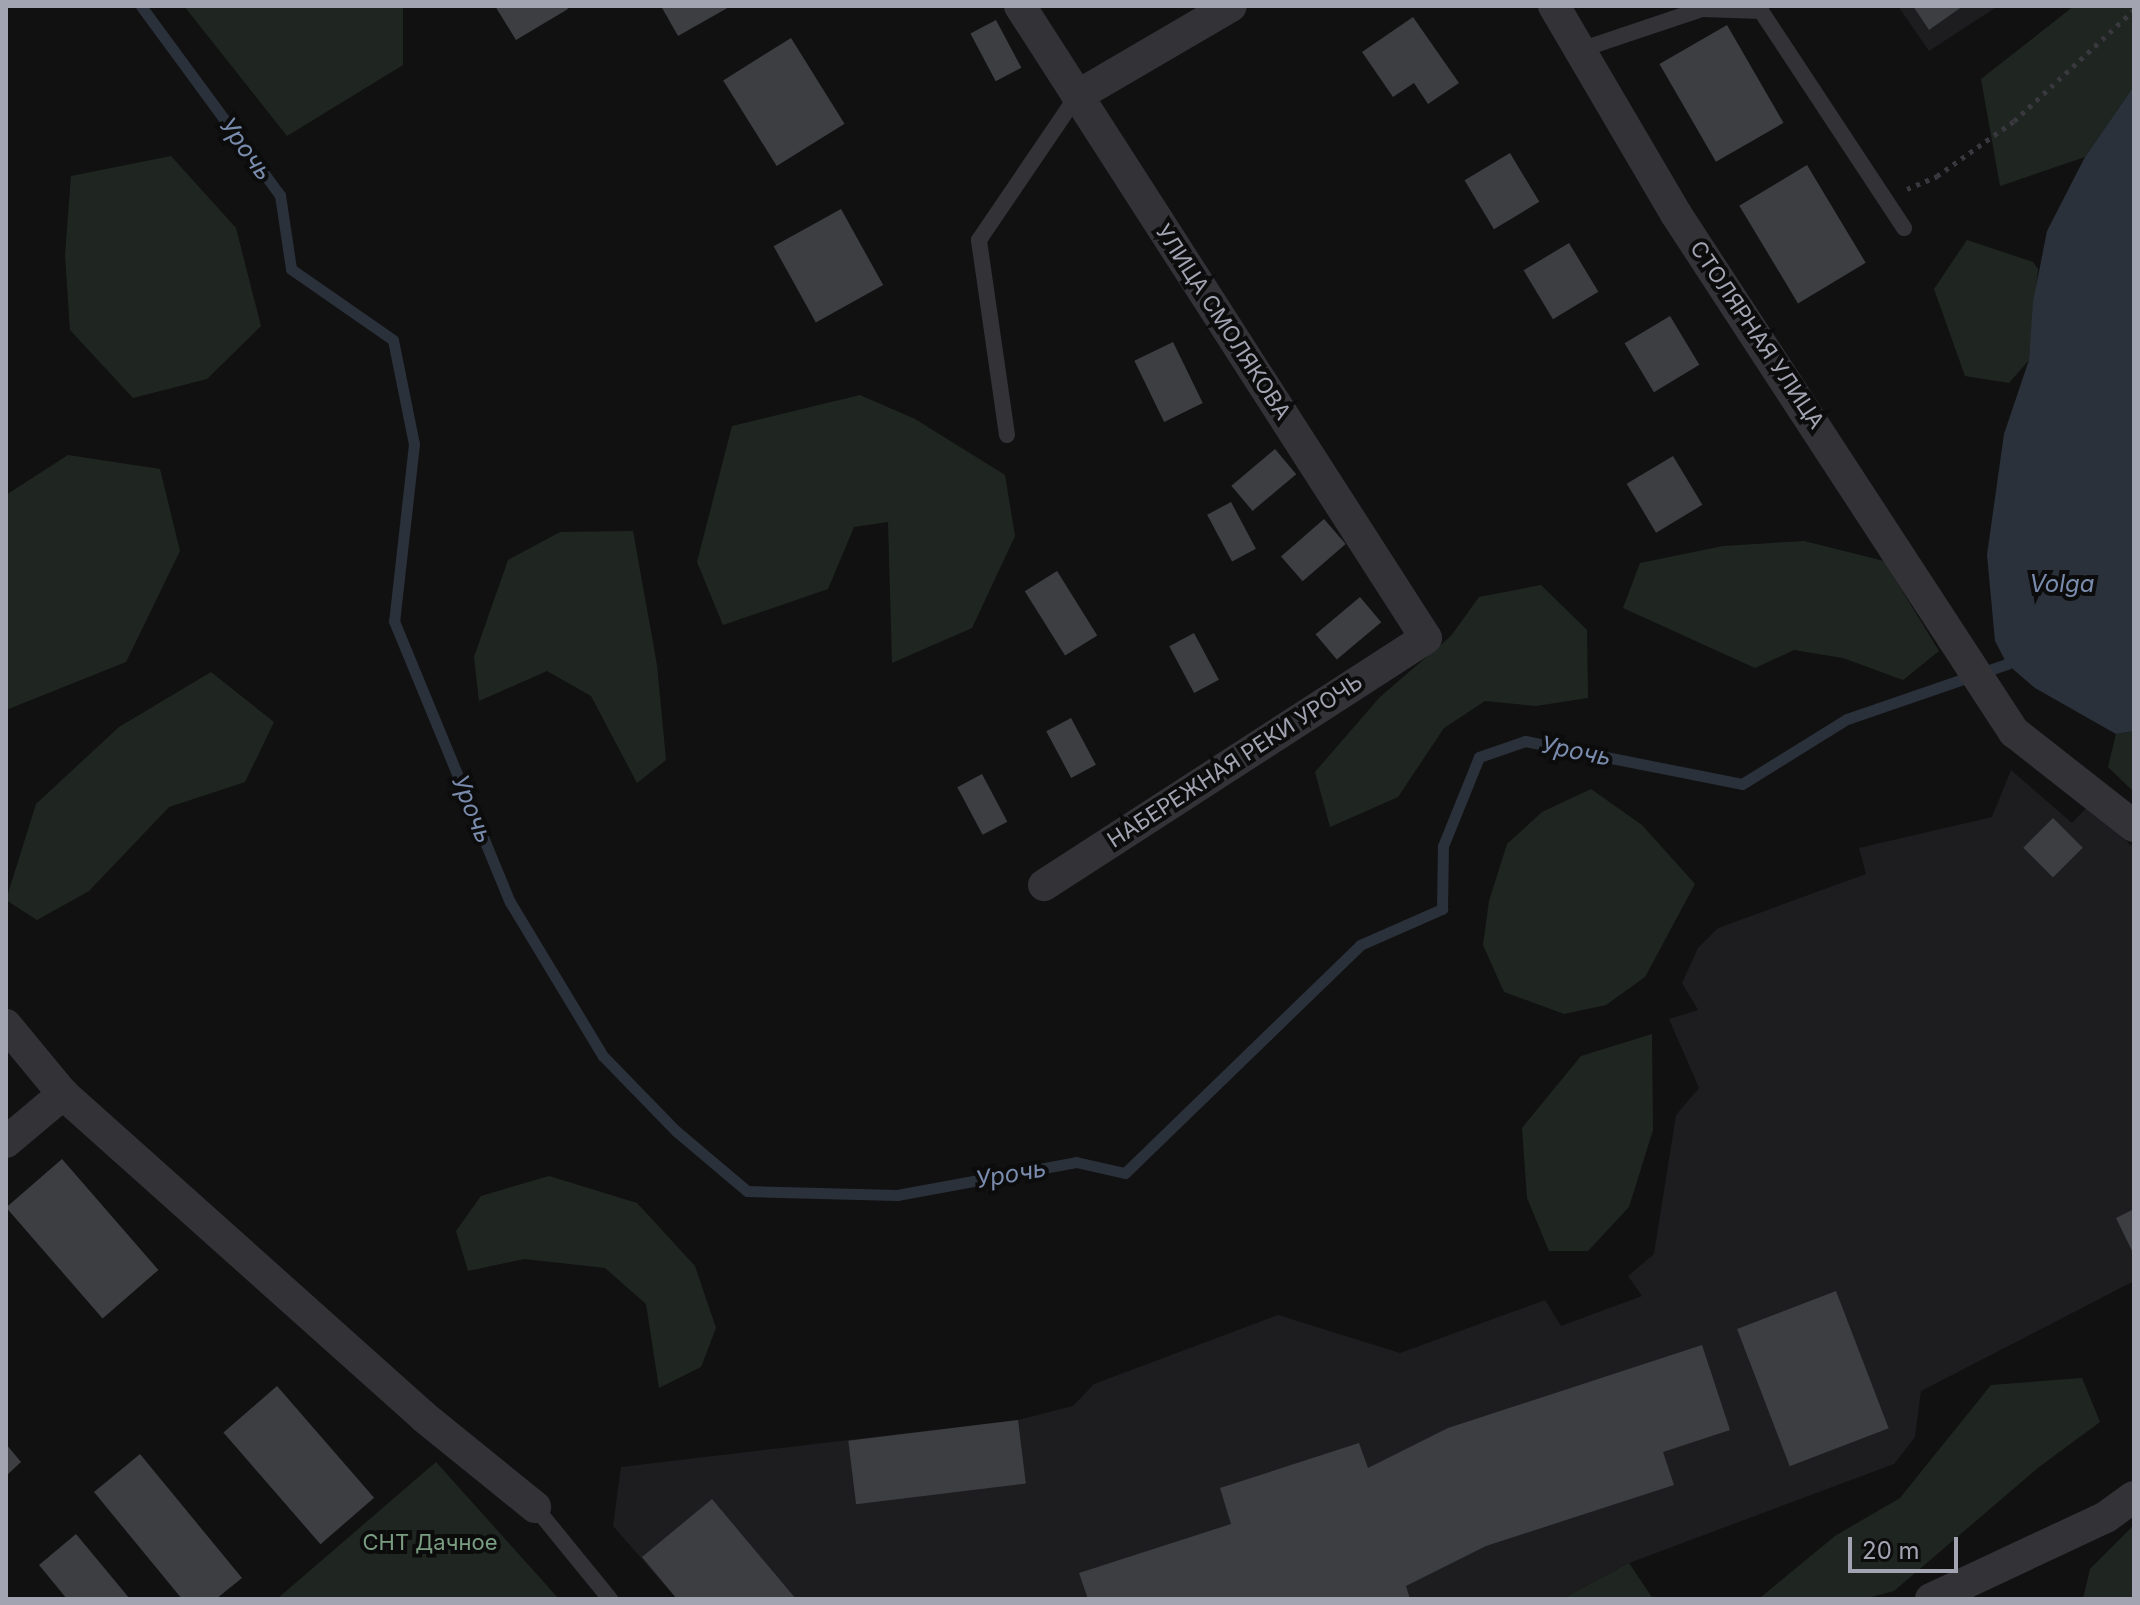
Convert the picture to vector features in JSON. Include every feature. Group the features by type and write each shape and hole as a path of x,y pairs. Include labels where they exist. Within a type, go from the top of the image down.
{"street":[{"name":"УЛИЦА СМОЛЯКОВА","path":"1020,6 1426,638"},
{"path":"1077,96 1231,6"},
{"name":"СТОЛЯРНАЯ УЛИЦА","path":"1554,6 1676,214 1969,658 2014,732 2134,826"},
{"name":"НАБЕРЕЖНАЯ РЕКИ УРОЧЬ","path":"1044,885 1426,638"},
{"path":"6,1025 63,1094 424,1417 535,1507"},
{"path":"6,1142 63,1094"},
{"path":"1931,1599 2106,1517 2134,1497"}],"lane":[{"path":"1580,50 1702,9 1761,11 1904,228"},
{"path":"1007,435 979,240 1077,96"},
{"path":"535,1507 610,1599"}],"path":[{"path":"1884,198 1937,176 2014,121 2134,10"}],"shaded area":[{"path":"1898,6 1998,6 1929,51"},
{"path":"2011,770 2072,823 2088,806 2134,848 2134,1281 1921,1391 1915,1437 1894,1464 1629,1563 1562,1599 677,1599 613,1526 621,1467 1018,1420 1073,1406 1094,1384 1278,1315 1400,1353 1545,1300 1561,1326 1642,1296 1628,1276 1654,1254 1676,1115 1699,1088 1669,1019 1698,1010 1682,983 1698,948 1718,928 1866,874 1859,848 1992,817"}],"green space":[{"path":"184,6 403,6 403,65 287,136"},
{"path":"2074,6 2134,6 2134,86 2085,157 2000,186 1981,79"},
{"path":"171,156 236,228 261,326 207,379 133,398 70,330 65,255 71,176"},
{"path":"1967,240 2033,262 2038,269 2029,360 2009,383 1965,376 1934,289"},
{"path":"860,395 915,419 1005,475 1015,536 972,628 892,663 888,522 854,527 828,589 723,625 697,562 732,426"},
{"path":"68,455 160,469 180,551 126,662 6,710 6,495"},
{"path":"633,531 657,665 666,760 637,783 591,696 547,671 479,701 474,657 508,560 560,532"},
{"path":"1804,541 1884,561 1939,651 1903,680 1843,658 1794,650 1755,668 1623,608 1640,563 1723,546"},
{"path":"1541,585 1587,630 1588,698 1536,706 1485,701 1444,728 1398,797 1330,827 1315,772 1380,697 1451,636 1479,597"},
{"path":"211,672 274,722 245,782 169,807 89,891 37,920 6,900 36,804 119,727"},
{"path":"2134,731 2134,792 2108,767 2116,734"},
{"path":"1591,789 1642,825 1695,884 1645,977 1606,1005 1564,1014 1504,992 1483,945 1489,901 1507,844 1542,812"},
{"path":"1652,1034 1653,1130 1629,1207 1588,1251 1549,1251 1527,1198 1522,1128 1581,1056"},
{"path":"549,1176 637,1203 695,1266 716,1328 701,1367 659,1388 646,1304 605,1268 524,1259 468,1271 456,1231 481,1196"},
{"path":"2082,1378 2100,1422 2039,1467 1894,1591 1863,1599 1761,1597 1835,1536 1900,1498 1991,1385"},
{"name":"СНТ Дачное","path":"436,1462 559,1599 277,1599"},
{"path":"2134,1525 2134,1599 2083,1599 2090,1569"},
{"path":"1629,1563 1653,1599 1562,1599"}],"water":[{"name":"Volga","path":"2134,86 2134,731 2116,734 2035,688 2007,664 1995,641 1987,555 2004,434 2029,360 2033,302 2047,231 2085,157"}],"building":[{"path":"495,6 566,6 568,9 516,40"},
{"path":"661,6 731,6 678,36"},
{"path":"1913,6 1963,6 1929,30"},
{"path":"1413,17 1459,83 1428,104 1414,83 1393,97 1362,52"},
{"path":"996,20 1021,68 996,81 970,34"},
{"path":"1727,25 1784,123 1716,162 1659,64"},
{"path":"791,38 845,124 777,166 723,80"},
{"path":"1510,153 1539,202 1494,229 1465,180"},
{"path":"1807,165 1866,263 1798,303 1739,206"},
{"path":"841,209 883,285 816,322 774,246"},
{"path":"1569,243 1598,292 1553,319 1524,270"},
{"path":"1670,316 1699,365 1654,392 1625,343"},
{"path":"1173,342 1203,403 1164,422 1134,361"},
{"path":"1275,449 1296,474 1253,511 1231,486"},
{"path":"1673,456 1702,505 1656,533 1627,484"},
{"path":"1231,502 1256,549 1232,561 1207,515"},
{"path":"1324,519 1346,544 1303,581 1281,556"},
{"path":"1057,571 1097,635 1065,656 1025,591"},
{"path":"1360,597 1381,622 1337,660 1316,634"},
{"path":"1194,633 1219,680 1194,693 1169,646"},
{"path":"1071,718 1096,765 1071,778 1046,731"},
{"path":"982,774 1007,822 983,835 957,787"},
{"path":"2053,818 2083,848 2053,877 2023,848"},
{"path":"62,1159 158,1270 103,1318 6,1208"},
{"path":"2134,1209 2134,1255 2116,1218"},
{"path":"1836,1291 1889,1428 1790,1466 1737,1329"},
{"path":"1702,1345 1730,1430 1663,1452 1674,1485 1486,1546 1406,1586 1410,1599 1088,1599 1079,1573 1231,1524 1220,1488 1359,1443 1368,1468 1448,1428"},
{"path":"277,1386 374,1498 321,1544 223,1433"},
{"path":"1018,1420 1026,1484 856,1504 848,1441"},
{"path":"6,1444 21,1462 6,1476"},
{"path":"140,1454 242,1578 216,1599 182,1599 94,1492"},
{"path":"712,1499 796,1599 677,1599 642,1557"},
{"path":"76,1534 130,1599 67,1599 39,1565"}],"waterway":[{"name":"Урочь","path":"141,6 280,195 291,269 393,340 414,444 394,621 510,902 603,1056 676,1131 747,1191 897,1195 1076,1162 1125,1173 1360,945 1442,909 1443,846 1479,757 1525,741 1742,784 1847,719 2007,664 2014,654"}]}
